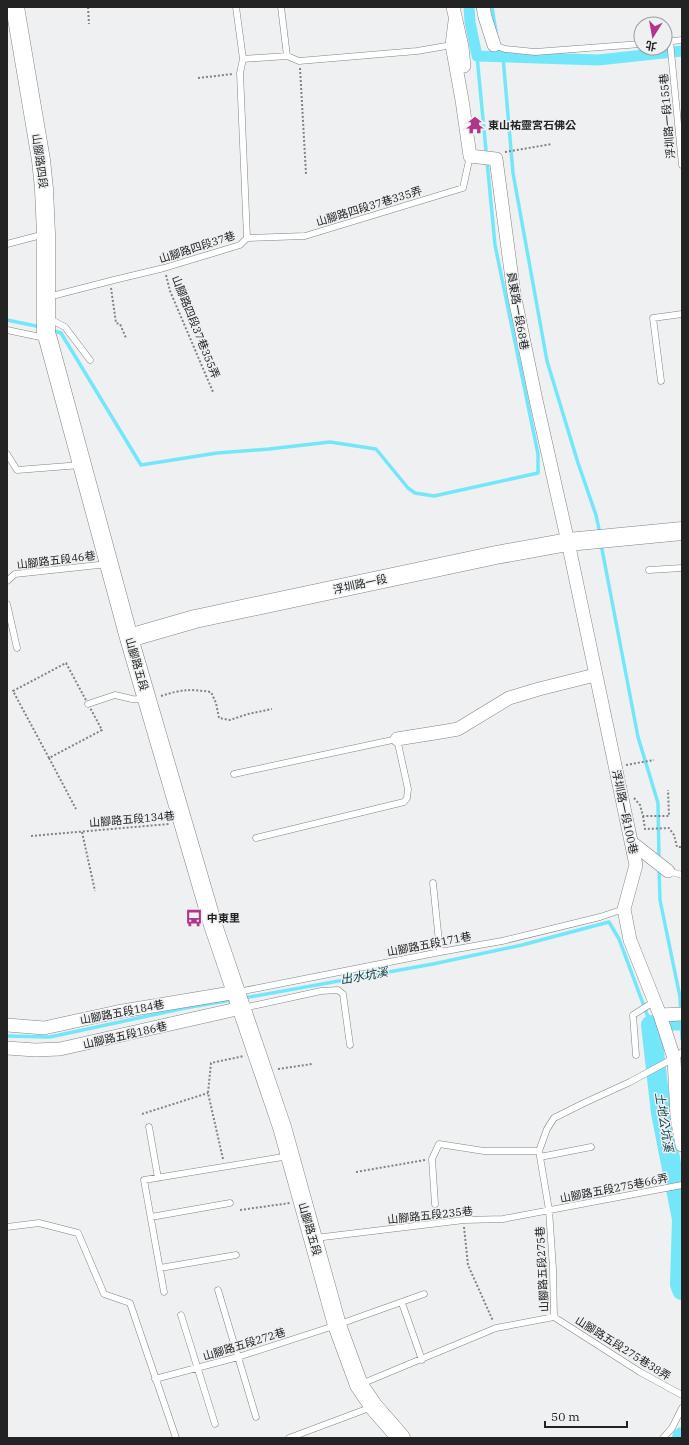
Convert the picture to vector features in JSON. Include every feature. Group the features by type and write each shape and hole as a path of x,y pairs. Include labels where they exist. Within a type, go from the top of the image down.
{"main road":[{"name":"山腳路四段","path":"15,7 41,160 46,234 47,330"},
{"name":"山腳路五段","path":"47,330 82,465 147,700 213,925 282,1127 337,1325 359,1384 374,1407 400,1438"},
{"name":"浮圳路一段","path":"129,638 196,619 496,554 568,542 682,530"}],"street":[{"path":"453,7 462,47 465,90 462,100"},
{"path":"483,7 494,45"},
{"path":"455,21 452,45 470,156 496,159"},
{"name":"員東路一段68巷","path":"496,159 514,294 568,542"},
{"name":"浮圳路一段100巷","path":"568,542 636,864 624,909 630,940 660,1015 678,1055 677,1118 682,1145"},
{"path":"397,738 447,732 458,729 509,698 595,675"},
{"path":"631,842 668,871"},
{"name":"山腳路五段184巷","path":"7,1026 44,1028 117,1012 239,1000"},
{"name":"山腳路五段186巷","path":"7,1048 60,1050 239,1000"},
{"path":"660,1015 682,1014"}],"lane":[{"name":"山腳路四段37巷","path":"46,297 164,268 240,245 247,238 240,73 243,59 236,7"},
{"path":"281,7 287,56"},
{"path":"243,59 287,56 299,61 417,51 452,45"},
{"path":"494,45 505,49 535,52 633,45"},
{"name":"浮圳路一段155巷","path":"670,56 682,165"},
{"name":"山腳路四段37巷335弄","path":"247,238 305,236 463,188 470,156"},
{"path":"7,244 46,234"},
{"path":"661,381 654,318 682,314"},
{"path":"7,330 47,330 65,327 90,360"},
{"path":"7,454 17,470 82,465"},
{"name":"山腳路五段46巷","path":"7,581 15,574 109,564"},
{"path":"649,570 682,568"},
{"path":"7,604 17,648"},
{"path":"88,704 115,695 132,699 147,700"},
{"path":"234,774 397,738 408,789 407,798 404,802 256,838"},
{"path":"668,871 682,875"},
{"path":"433,882 440,952"},
{"name":"山腳路五段171巷","path":"239,1000 440,952 502,941 600,917 624,909"},
{"path":"239,1000 338,990 342,994 350,1045"},
{"path":"636,1055 633,1015 655,1002"},
{"name":"山腳路五段275巷","path":"359,1384 422,1360 496,1328 554,1317 553,1269 549,1210 540,1154 547,1129 554,1118 663,1065 678,1055"},
{"path":"149,1127 158,1178"},
{"path":"435,1204 432,1159 439,1144 484,1151 540,1154 591,1147"},
{"path":"164,1292 144,1180 290,1156"},
{"name":"山腳路五段275巷66弄","path":"549,1210 682,1185"},
{"path":"151,1217 230,1203"},
{"name":"山腳路五段235巷","path":"313,1238 464,1220 503,1219 549,1210"},
{"path":"7,1227 39,1223 78,1233 104,1294 130,1303 176,1438"},
{"path":"160,1268 236,1255"},
{"path":"218,1290 256,1416"},
{"name":"山腳路五段272巷","path":"155,1379 238,1357 337,1325 424,1294"},
{"path":"403,1306 422,1360"},
{"path":"181,1315 216,1424"},
{"name":"山腳路五段275巷38弄","path":"554,1317 640,1372 682,1395"},
{"path":"289,1438 374,1407"},
{"path":"663,1438 672,1428 682,1408"}],"path":[{"path":"88,7 89,24"},
{"path":"299,61 306,174"},
{"path":"198,78 240,73"},
{"path":"496,159 503,153 552,144"},
{"name":"山腳路四段37巷355弄","path":"164,268 170,291 213,392"},
{"path":"114,280 110,290 116,323 120,324 126,338"},
{"path":"49,758 102,730 66,663 13,691 76,809"},
{"path":"147,700 181,690 211,692 216,703 219,718 230,720 248,714 272,709"},
{"path":"640,763 654,760"},
{"path":"643,816 669,816 668,790"},
{"path":"621,794 637,800 640,805 645,829 670,828 677,847 682,847"},
{"name":"山腳路五段134巷","path":"31,836 183,822"},
{"name":"山腳路五段134巷","path":"82,832 95,891"},
{"path":"224,1166 208,1093 211,1063 257,1054"},
{"path":"263,1072 312,1064"},
{"path":"142,1114 208,1093"},
{"path":"356,1172 432,1159"},
{"path":"240,1210 303,1201"},
{"path":"464,1220 468,1265 496,1328"}],"waterway":[{"path":"469,7 470,22 477,56 598,60 682,51"},
{"path":"492,7 496,32"},
{"path":"497,46 499,57"},
{"path":"51,330 61,333 141,465 217,453 330,442 376,449 408,488 415,493 434,496 538,473 538,454 495,245 477,56"},
{"path":"503,57 513,173 547,361 578,463 596,515 600,534"},
{"path":"7,320 41,327"},
{"path":"601,544 638,737 658,803 659,860"},
{"path":"659,868 660,900 680,997 682,1039"},
{"name":"出水坑溪","path":"244,998 433,964 522,945 609,922 619,939 651,1025"},
{"name":"出水坑溪","path":"7,1036 50,1037 185,1008 232,1000"},
{"path":"651,1025 682,1025"},
{"name":"土地公坑溪","path":"651,1025 661,1113 682,1219 680,1284 682,1290"}],"place":[{"name":"東山祐靈宮石佛公","path":"475,125"},
{"name":"中東里","path":"194,918"}]}
